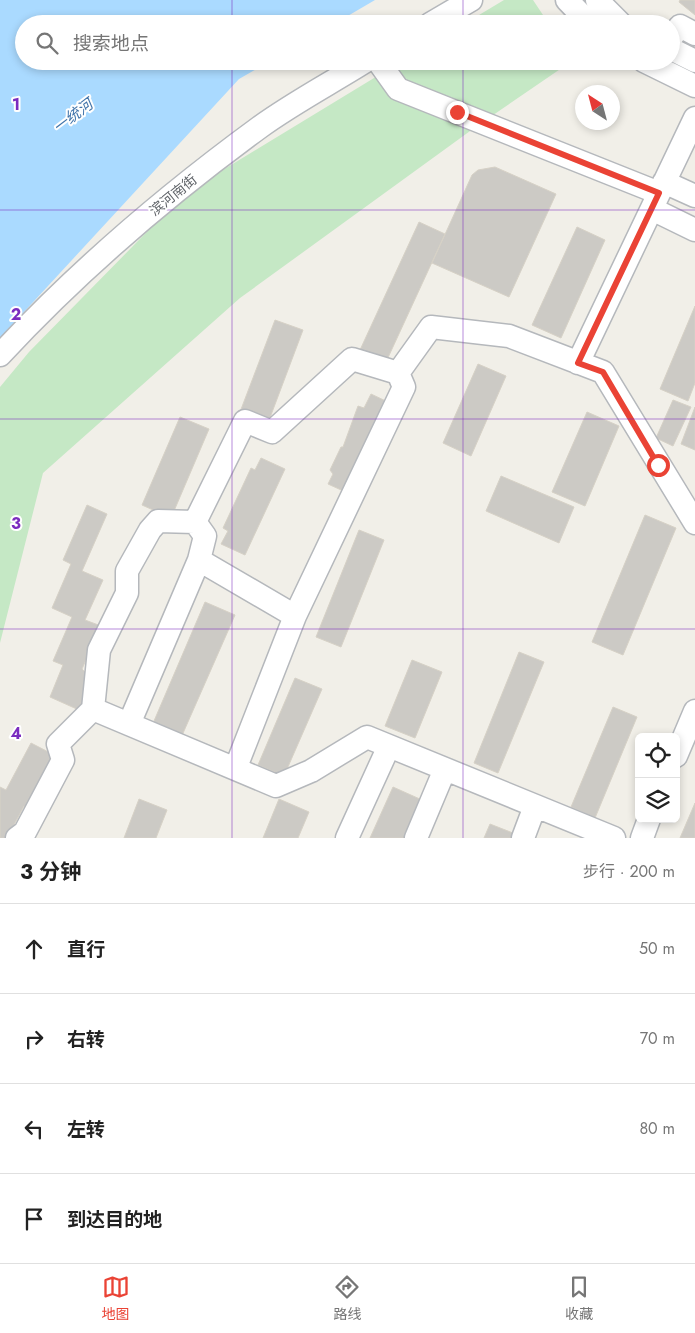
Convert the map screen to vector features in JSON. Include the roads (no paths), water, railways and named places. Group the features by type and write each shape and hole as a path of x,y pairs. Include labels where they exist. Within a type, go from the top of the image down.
{"street":[{"path":"445,15 471,0"},
{"path":"567,0 581,15"},
{"path":"597,0 612,15"},
{"path":"680,26 695,34"},
{"path":"680,54 695,61"},
{"name":"滨河南街","path":"0,355 27,326 157,206 261,126 351,70"},
{"path":"384,70 398,89 658,194 695,196"},
{"path":"665,70 695,86"},
{"path":"578,363 695,118"},
{"path":"658,194 695,230"},
{"path":"398,373 431,327 509,336 603,372 695,524"},
{"path":"195,522 245,421 272,432 352,359 398,373 404,387 295,616 236,767"},
{"path":"17,838 25,832 63,760 58,744 93,709 99,650 127,593 127,571 150,530 158,521 195,522"},
{"path":"129,724 199,560 205,536 195,522"},
{"path":"199,560 295,616"},
{"path":"93,709 236,767 276,786 311,772 367,737 535,806 602,836"},
{"path":"680,747 695,711"},
{"path":"347,838 389,746"},
{"path":"416,838 445,769"},
{"path":"523,838 535,806"},
{"path":"642,838 648,823"}],"water":[{"name":"一统河","path":"0,0 375,0 349,15 15,15 15,70 254,70 239,79 0,338"}]}
